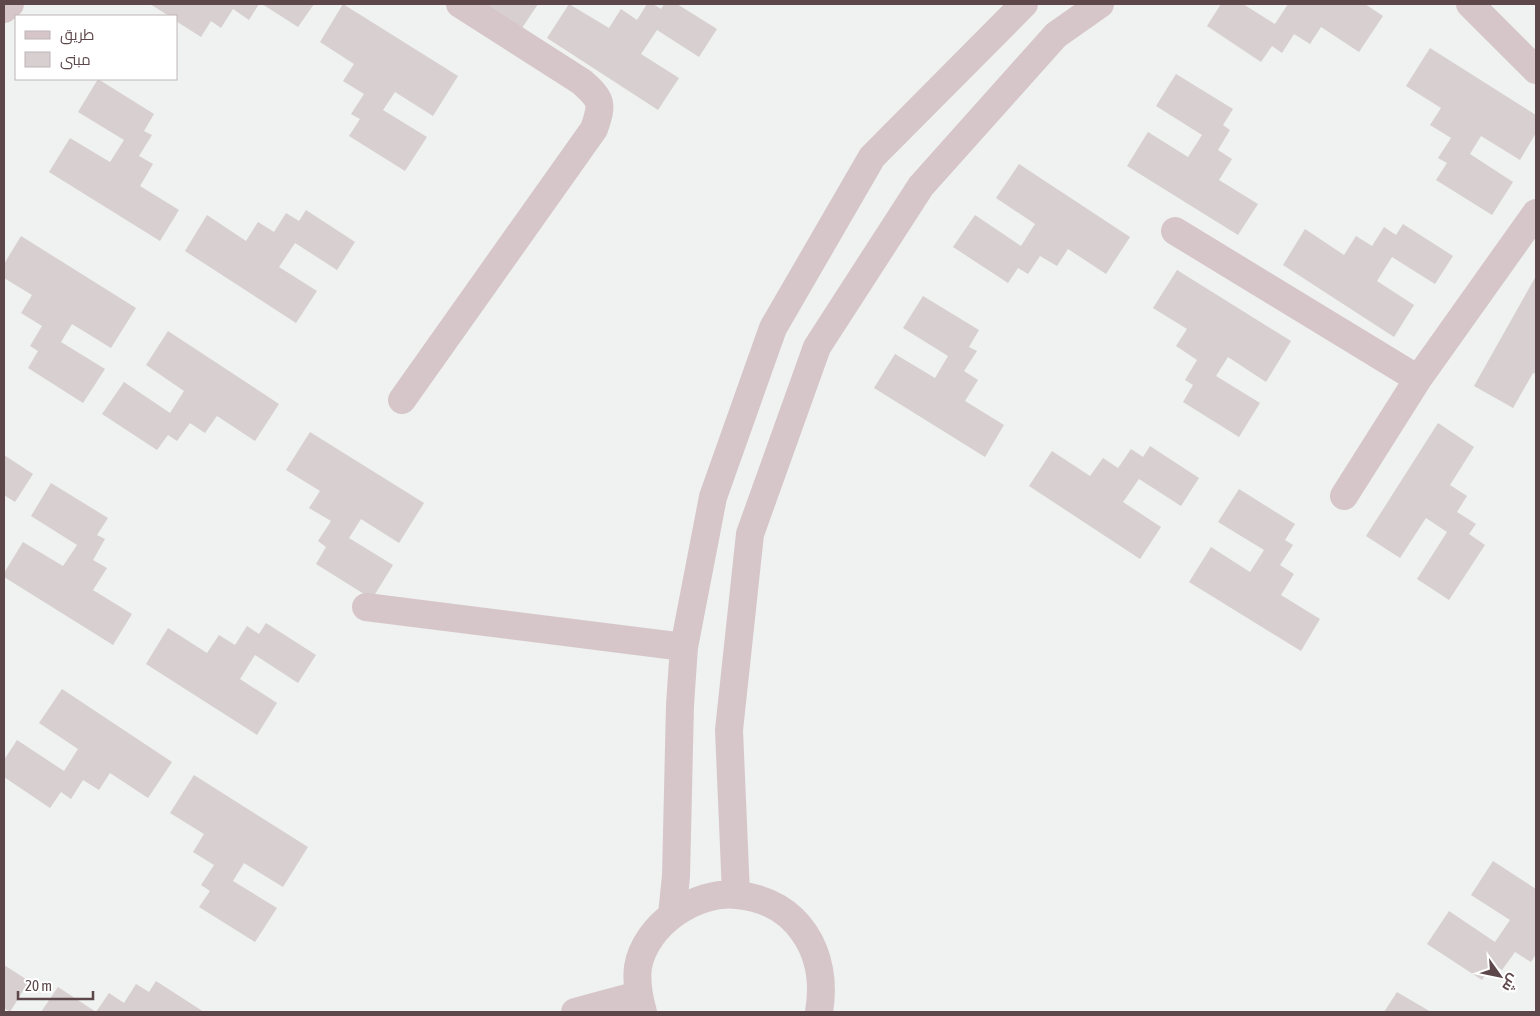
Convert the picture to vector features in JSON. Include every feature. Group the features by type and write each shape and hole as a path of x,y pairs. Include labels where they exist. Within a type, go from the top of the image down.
{"street":[{"path":"4,9 10,4"},
{"path":"402,400 594,129 601,108 598,96 582,82 460,4"},
{"path":"672,914 676,876 680,705 684,647 713,497 773,328 872,158 1024,4"},
{"path":"736,894 729,730 750,534 817,347 921,186 1056,35 1100,4"},
{"path":"1470,4 1536,70"},
{"path":"1344,496 1418,379 1536,213"},
{"path":"1175,231 1418,379"},
{"path":"366,607 684,647"},
{"path":"575,1012 641,1004 638,966 651,937 672,914 700,899 736,894 768,902 798,924 816,951 822,983 819,1012"}],"building":[{"path":"150,4 259,4 249,20 233,9 221,28 211,21 201,37 178,22 178,15 167,15"},
{"path":"262,4 314,4 298,27"},
{"path":"343,4 458,76 433,116 395,92 383,110 427,137 405,171 349,136 360,119 351,114 364,94 343,81 354,64 320,42"},
{"path":"483,4 538,4 522,28"},
{"path":"569,4 609,28 621,9 637,20 647,4 653,4 661,9 664,4 677,4 717,29 699,57 657,30 641,54 679,78 658,110 547,38"},
{"path":"1221,4 1243,4 1275,24 1288,4 1365,4 1383,16 1359,52 1321,27 1310,44 1294,34 1282,53 1272,46 1261,62 1207,26"},
{"path":"1430,48 1536,115 1536,133 1520,160 1481,136 1470,154 1513,182 1492,215 1436,180 1447,163 1438,158 1451,138 1430,125 1441,108 1406,86"},
{"path":"1176,74 1233,109 1223,125 1230,130 1218,150 1232,159 1219,180 1258,204 1238,235 1127,166 1148,132 1188,157 1202,135 1156,106"},
{"path":"97,80 100,80 154,114 144,131 152,135 139,156 153,164 140,186 179,210 160,241 49,172 70,138 110,162 124,140 78,112"},
{"path":"1019,164 1130,237 1106,274 1068,249 1057,266 1040,256 1028,274 1018,268 1008,283 953,247 975,215 1021,246 1035,224 996,198"},
{"path":"306,210 355,242 337,270 295,243 279,267 317,291 296,323 185,251 207,215 246,241 258,222 274,232 286,213 299,221"},
{"path":"1403,224 1453,256 1435,284 1392,257 1377,281 1414,305 1394,337 1283,265 1305,229 1344,255 1356,236 1372,246 1384,227 1396,235"},
{"path":"21,236 136,308 111,348 72,324 61,342 105,369 83,403 28,368 38,351 30,346 42,326 21,313 32,295 4,278 4,264"},
{"path":"1177,270 1291,341 1266,382 1228,357 1216,376 1260,403 1239,437 1183,402 1193,385 1185,380 1197,360 1176,346 1187,329 1153,308"},
{"path":"1536,276 1536,374 1533,373 1513,408 1474,386"},
{"path":"923,296 979,330 969,347 977,351 964,371 978,380 965,401 1004,425 985,457 874,388 895,354 935,378 948,356 903,328"},
{"path":"168,331 279,404 255,441 217,416 205,433 190,423 177,441 168,435 157,450 102,414 124,382 170,413 184,391 146,365"},
{"path":"1438,423 1474,447 1450,485 1467,496 1457,512 1476,524 1469,534 1485,545 1449,600 1417,579 1447,532 1426,518 1400,558 1366,536"},
{"path":"310,432 424,503 399,543 361,519 349,538 393,565 372,599 316,564 326,547 318,541 331,521 309,508 320,491 286,470"},
{"path":"1150,446 1199,478 1181,506 1139,479 1123,502 1161,527 1140,559 1029,486 1052,451 1090,476 1103,458 1118,468 1131,449 1143,457"},
{"path":"4,455 33,474 15,502 4,495"},
{"path":"51,483 108,518 97,535 105,539 93,560 107,568 93,590 132,614 113,645 4,577 4,573 23,542 63,566 77,545 31,516"},
{"path":"1239,489 1295,524 1285,540 1293,545 1280,565 1294,574 1281,595 1320,619 1301,651 1189,582 1211,547 1250,572 1264,550 1218,522"},
{"path":"266,623 316,655 298,683 255,655 240,679 277,703 257,735 146,664 168,628 207,653 219,635 235,645 247,626 259,634"},
{"path":"62,689 172,762 148,798 110,773 99,790 83,780 71,799 61,792 50,808 4,777 4,760 17,740 64,771 78,749 39,723"},
{"path":"194,775 308,847 283,887 244,863 233,881 277,908 255,942 199,907 210,891 201,885 214,865 193,852 204,834 170,813"},
{"path":"1493,861 1536,889 1536,954 1531,962 1515,952 1502,970 1493,964 1482,980 1427,944 1449,911 1495,942 1510,920 1471,895"},
{"path":"4,965 29,981 10,1012 4,1008"},
{"path":"156,981 204,1012 96,1012 109,993 124,1003 136,984 149,992"},
{"path":"58,987 96,1012 41,1012"},
{"path":"1397,992 1431,1012 1384,1012"}]}
